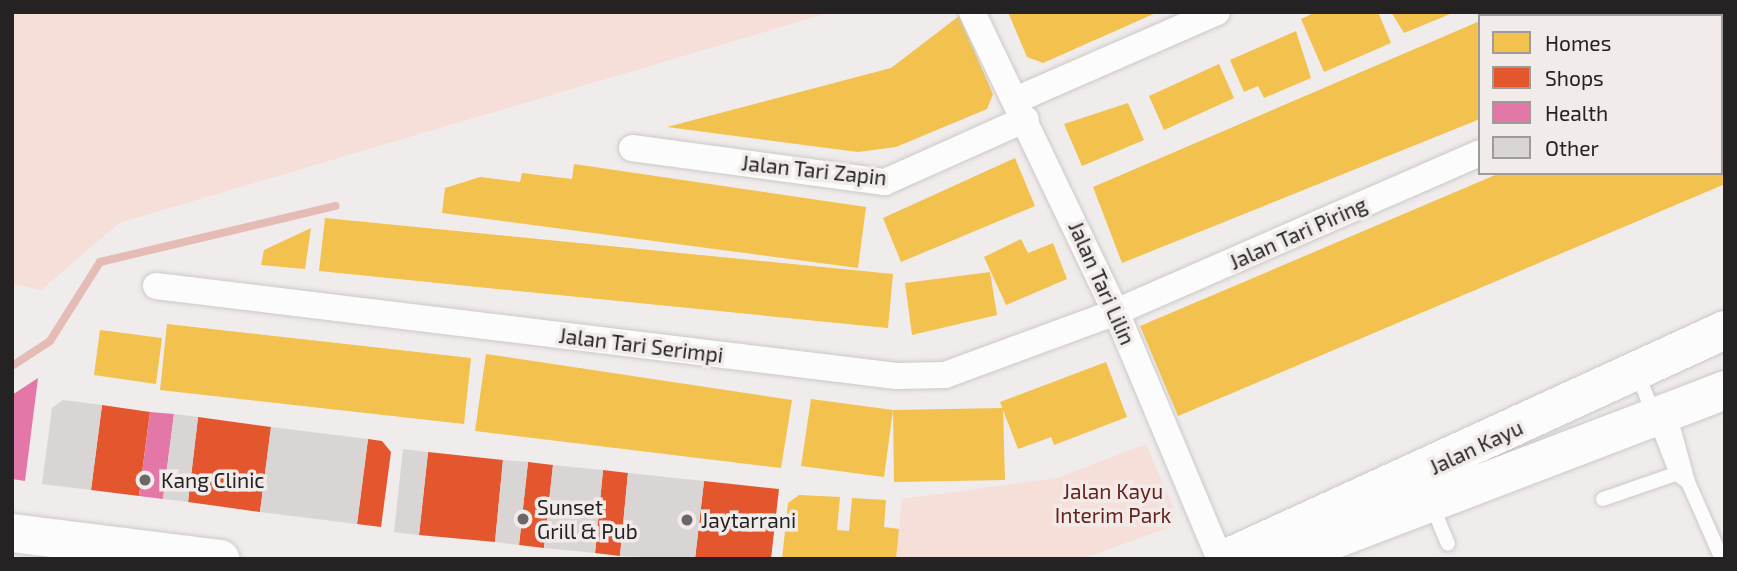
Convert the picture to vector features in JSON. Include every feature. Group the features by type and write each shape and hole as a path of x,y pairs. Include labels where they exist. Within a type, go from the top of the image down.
{"main road":[{"name":"Jalan Kayu","path":"1282,559 1425,489 1637,372 1725,330"},
{"name":"Jalan Kayu","path":"1222,559 1725,390"},
{"path":"12,533 220,559"},
{"path":"12,552 58,559"}],"street":[{"name":"Jalan Tari Lilin","path":"972,12 1022,109 1116,312 1222,559"},
{"name":"Jalan Tari Zapin","path":"632,148 885,182 1022,109 1217,12"},
{"name":"Jalan Tari Piring","path":"1116,312 1478,154"},
{"name":"Jalan Tari Serimpi","path":"156,286 897,376 956,372 1116,312"}],"lane":[{"path":"1637,372 1662,413 1684,475 1721,559"},
{"path":"1603,499 1684,475"},
{"path":"1425,489 1448,544"}],"green space":[{"path":"12,12 832,12 119,223 41,290 12,284"},
{"name":"Jalan Kayu Interim Park","path":"1146,444 1175,512 1170,527 1082,559 896,559 902,499 1057,478"}],"building: Homes":[{"path":"1008,12 1158,12 1043,63 1027,57"},
{"path":"1316,12 1378,12 1391,43 1324,72 1301,19"},
{"path":"1391,12 1455,12 1404,33"},
{"path":"1499,12 1725,12 1725,14 1495,14"},
{"path":"959,16 993,94 987,109 896,147 858,152 667,127 891,68"},
{"path":"1478,22 1478,120 1122,263 1093,187"},
{"path":"1296,31 1311,78 1264,98 1258,86 1244,92 1230,60"},
{"path":"1219,64 1234,98 1164,130 1149,96"},
{"path":"1725,78 1725,184 1178,416 1140,326 1495,175 1723,175"},
{"path":"1128,103 1144,140 1082,166 1064,124"},
{"path":"1015,158 1035,206 901,262 883,218"},
{"path":"574,164 866,207 858,268 442,213 445,188 480,177 520,182 522,173 572,179"},
{"path":"325,218 893,274 888,328 319,271"},
{"path":"311,228 305,269 261,265 264,250"},
{"path":"1021,239 1028,253 1053,243 1067,279 1006,305 984,257"},
{"path":"990,272 997,315 912,335 905,283"},
{"path":"167,324 471,358 464,424 160,390"},
{"path":"100,330 162,338 156,384 94,375"},
{"path":"486,354 792,400 781,468 475,431"},
{"path":"1106,362 1127,417 1054,445 1051,437 1018,449 1000,402"},
{"path":"811,399 893,410 884,477 801,466"},
{"path":"1003,408 1005,480 894,482 893,410"},
{"path":"799,495 840,497 837,530 849,531 852,498 886,500 884,527 899,529 896,559 782,559 788,503"}],"building: Shops":[{"path":"102,405 150,412 139,496 91,490"},
{"path":"198,417 271,427 260,512 188,502"},
{"path":"368,439 382,441 391,452 381,527 357,524"},
{"path":"428,452 503,460 495,542 419,535"},
{"path":"528,462 553,465 544,548 519,545"},
{"path":"603,470 628,473 620,556 595,553"},
{"path":"704,481 779,489 771,559 695,559"}],"building: Health":[{"path":"38,378 25,481 12,479 12,395"},
{"path":"150,412 174,414 163,499 139,496"}],"building: Other":[{"path":"63,400 102,405 91,490 42,484 52,408"},
{"path":"174,414 198,417 188,502 163,499"},
{"path":"271,427 368,439 357,524 260,512"},
{"path":"403,449 428,452 419,535 394,532"},
{"path":"503,460 528,462 519,545 495,542"},
{"path":"553,465 603,470 595,553 544,548"},
{"path":"628,473 704,481 695,559 620,556"}],"waterway":[{"path":"12,366 50,341 100,262 335,206"}],"place":[{"name":"Kang Clinic","path":"145,480"},
{"name":"Sunset Grill & Pub","path":"523,519"},
{"name":"Jaytarrani","path":"687,520"}]}
